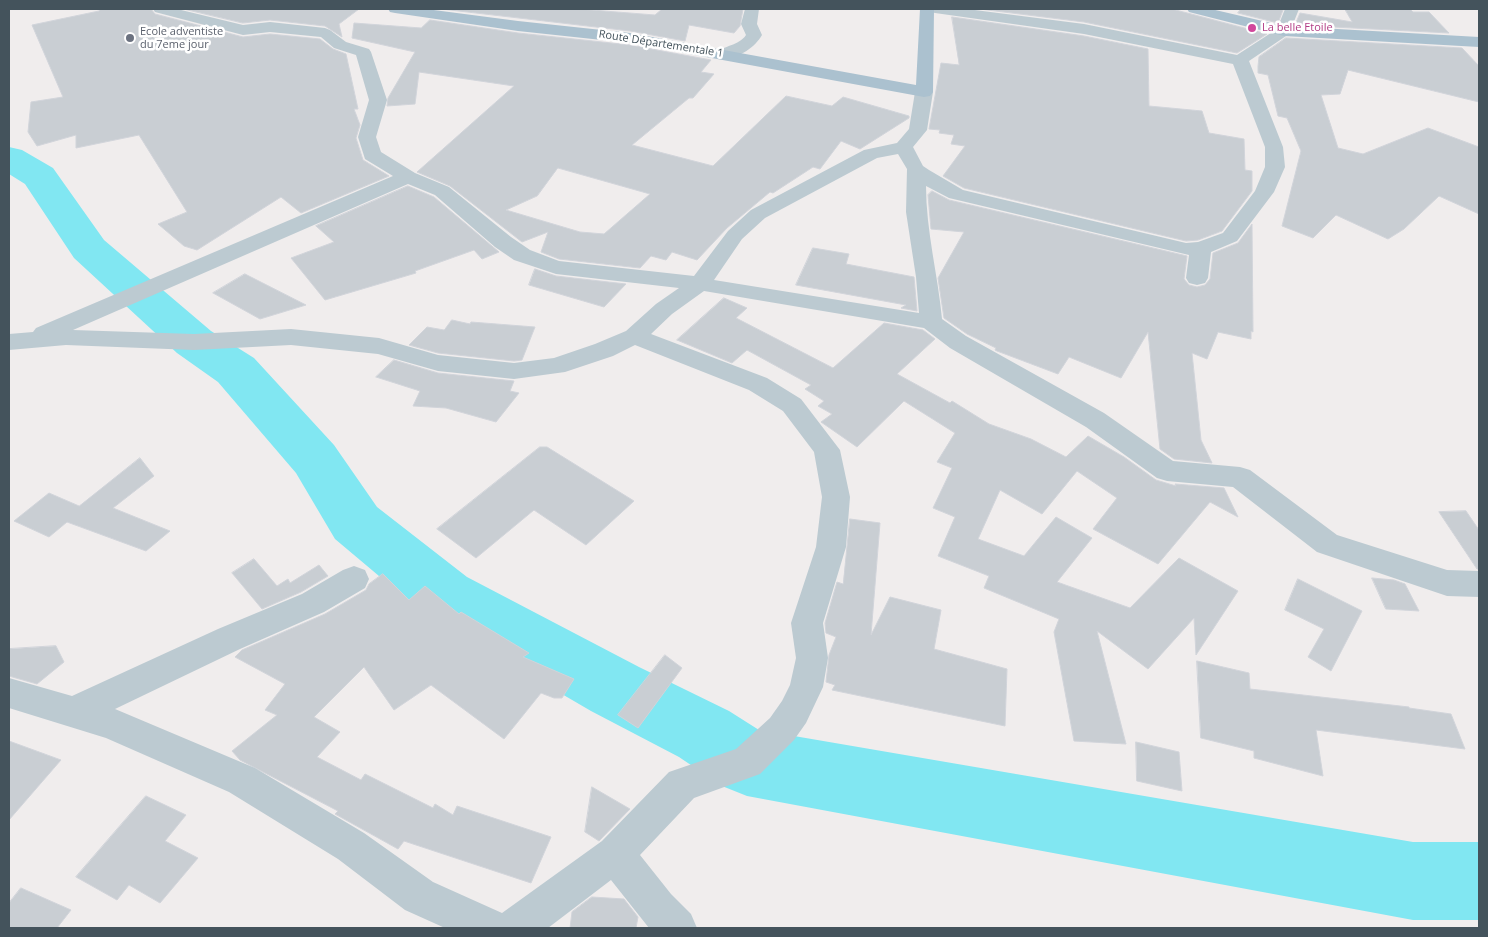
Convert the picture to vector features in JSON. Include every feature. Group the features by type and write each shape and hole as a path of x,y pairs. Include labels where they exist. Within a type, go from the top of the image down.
{"main road":[{"name":"Route Départementale 1","path":"400,9 518,26 630,38 924,92"},
{"path":"924,92 927,9"},
{"path":"1194,9 1284,31 1479,42"}],"street":[{"path":"160,9 243,30 270,27 325,33 340,45 363,52 378,100 367,137 372,156 408,177 442,191 503,242 522,255 556,267 700,284 931,322 958,342 1095,420 1167,471 1240,477 1327,544 1447,583 1479,584"},
{"path":"724,54 745,46 752,40 754,34 748,24 752,9"},
{"path":"935,9 1084,30 1240,60 1284,31 1292,9"},
{"path":"916,170 940,187 956,194 1186,249 1201,248 1230,237 1264,192 1275,167 1274,148 1240,60"},
{"path":"18,341 66,337 194,342 291,337 378,346 438,363 514,371 556,366 604,350 634,336 664,309 700,284 735,235 758,214 871,154 903,147 918,130 924,92"},
{"path":"903,147 912,158 916,170 916,212 927,277 931,322"},
{"path":"18,341 408,177"},
{"path":"1197,278 1201,248"},
{"path":"515,928 615,854 682,786 747,762 758,750 770,742 794,712 806,687 812,658 807,623 831,547 836,497 827,450 792,405 758,384 634,336"},
{"path":"73,712 229,639 313,603 354,579"},
{"path":"9,693 111,723 242,780 351,846 419,896 489,928"},
{"path":"615,854 657,908 677,928"}],"building":[{"path":"100,9 151,9 155,14 243,37 270,34 320,39 333,49 346,54 358,109 354,109 360,125 356,138 363,160 389,176 301,213 281,197 197,250 184,246 158,224 187,212 139,135 76,148 76,135 37,146 28,132 31,102 63,97 32,25 99,11"},
{"path":"184,9 359,9 339,24 342,37 325,26 270,20 243,23"},
{"path":"442,9 579,9 655,15 662,9 743,9 740,26 734,33 689,25 685,41 630,31"},
{"path":"980,9 1172,9 1267,34 1237,53 1084,22"},
{"path":"1241,9 1283,10 1278,23 1238,13"},
{"path":"1345,9 1410,9 1413,12 1429,12 1449,33 1295,25 1300,13 1352,22"},
{"path":"952,17 1084,36 1148,49 1149,106 1202,111 1209,133 1244,139 1245,170 1252,171 1252,191 1222,231 1198,240 1186,241 964,188 943,176 965,146 951,144 954,135 939,133 940,130 929,129 941,63 959,65"},
{"path":"430,20 518,33 630,45 711,60 701,72 714,74 693,98 689,98 632,145 713,166 786,96 832,106 843,97 909,116 909,118 860,149 841,141 820,169 813,167 773,193 770,192 727,228 697,260 672,252 666,260 651,256 640,268 559,259 541,252 548,232 522,242 450,186 417,172 514,86 419,72 415,104 387,106 388,98 415,52 352,38 354,23 421,28","holes":["558,168 650,194 604,234 580,232 506,210 537,196"]},
{"path":"1286,38 1462,48 1479,66 1479,102 1348,70 1340,94 1321,95 1338,148 1363,154 1428,128 1479,147 1479,214 1439,196 1404,229 1388,239 1336,215 1313,238 1282,226 1301,151 1287,118 1278,116 1268,75 1258,73 1258,66 1259,57"},
{"path":"408,186 434,197 499,252 482,259 474,250 415,271 416,273 325,300 291,258 334,242 316,226"},
{"path":"932,191 949,200 1187,256 1184,279 1189,285 1197,287 1205,285 1210,279 1213,253 1238,243 1252,224 1253,332 1251,331 1251,339 1218,332 1207,359 1192,353 1201,440 1212,463 1174,459 1160,449 1148,332 1121,378 1069,357 1058,374 997,351 995,350 996,348 967,334 944,318 938,278 964,232 931,229 928,195"},
{"path":"813,248 849,254 846,264 914,277 917,311 901,308 906,305 796,285"},
{"path":"535,269 556,276 626,284 604,307 529,285"},
{"path":"245,274 306,305 260,319 213,293"},
{"path":"724,298 747,308 736,318 833,368 884,323 923,330 935,339 897,374 950,403 952,401 989,424 1031,439 1066,457 1088,436 1124,457 1156,480 1176,486 1175,484 1224,488 1238,517 1210,502 1158,564 1093,529 1117,498 1077,471 1042,514 1000,490 978,539 1024,556 1056,517 1092,538 1057,582 1130,608 1179,558 1238,591 1196,655 1194,618 1148,669 1097,631 1126,744 1074,741 1054,632 1059,619 984,588 989,576 938,556 955,517 933,508 952,468 937,462 955,433 904,401 857,447 821,422 832,414 818,406 824,401 805,389 811,385 747,350 732,363 677,340"},
{"path":"452,320 470,324 471,322 535,327 522,360 514,361 438,353 409,345 427,327 444,330"},
{"path":"394,360 438,373 514,381 510,391 519,393 496,422 446,408 413,406 420,391 376,377"},
{"path":"540,447 547,447 634,501 586,545 534,510 476,558 437,529"},
{"path":"140,458 154,476 113,508 170,531 146,551 67,522 49,537 14,521 49,493 79,506"},
{"path":"1466,511 1479,530 1479,569 1477,569 1439,512"},
{"path":"850,519 880,523 871,635 890,597 941,610 934,649 1007,669 1005,726 832,690 835,685 826,682 829,655 836,637 826,633 825,623 837,582 843,584"},
{"path":"254,559 277,586 288,579 290,583 319,565 328,576 301,592 262,609 232,573"},
{"path":"383,574 409,600 425,586 459,614 461,612 529,653 523,657 574,679 562,698 554,698 541,693 504,739 431,685 394,710 364,667 314,717 340,732 317,757 361,780 365,774 433,808 435,804 453,815 457,806 551,837 531,883 404,841 398,849 335,814 338,811 240,760 232,751 277,715 265,710 285,684 235,657 242,650 325,614 366,590 369,584"},
{"path":"1372,578 1394,580 1405,584 1419,611 1386,609"},
{"path":"1298,579 1362,611 1331,671 1308,657 1324,629 1285,610"},
{"path":"56,646 64,662 37,684 9,676 9,649"},
{"path":"665,655 682,668 638,728 618,715"},
{"path":"1197,661 1249,673 1250,689 1409,707 1451,714 1465,749 1316,730 1323,776 1254,758 1254,751 1201,738"},
{"path":"9,741 61,760 9,820"},
{"path":"1136,742 1179,752 1182,791 1137,781"},
{"path":"592,787 630,809 599,841 585,832"},
{"path":"146,796 186,815 165,841 198,858 160,903 129,885 117,900 76,877"},
{"path":"21,888 71,910 57,928 9,928 9,903"},
{"path":"592,897 624,899 638,917 636,928 570,928 572,912"}],"waterway":[{"path":"9,158 39,176 89,249 194,342 236,370 315,459 356,523 445,595 615,689 704,734 747,762 1413,881 1479,881"}],"place":[{"name":"La belle Etoile","path":"1252,28"},
{"name":"Ecole adventiste du 7eme jour","path":"130,38"}]}
